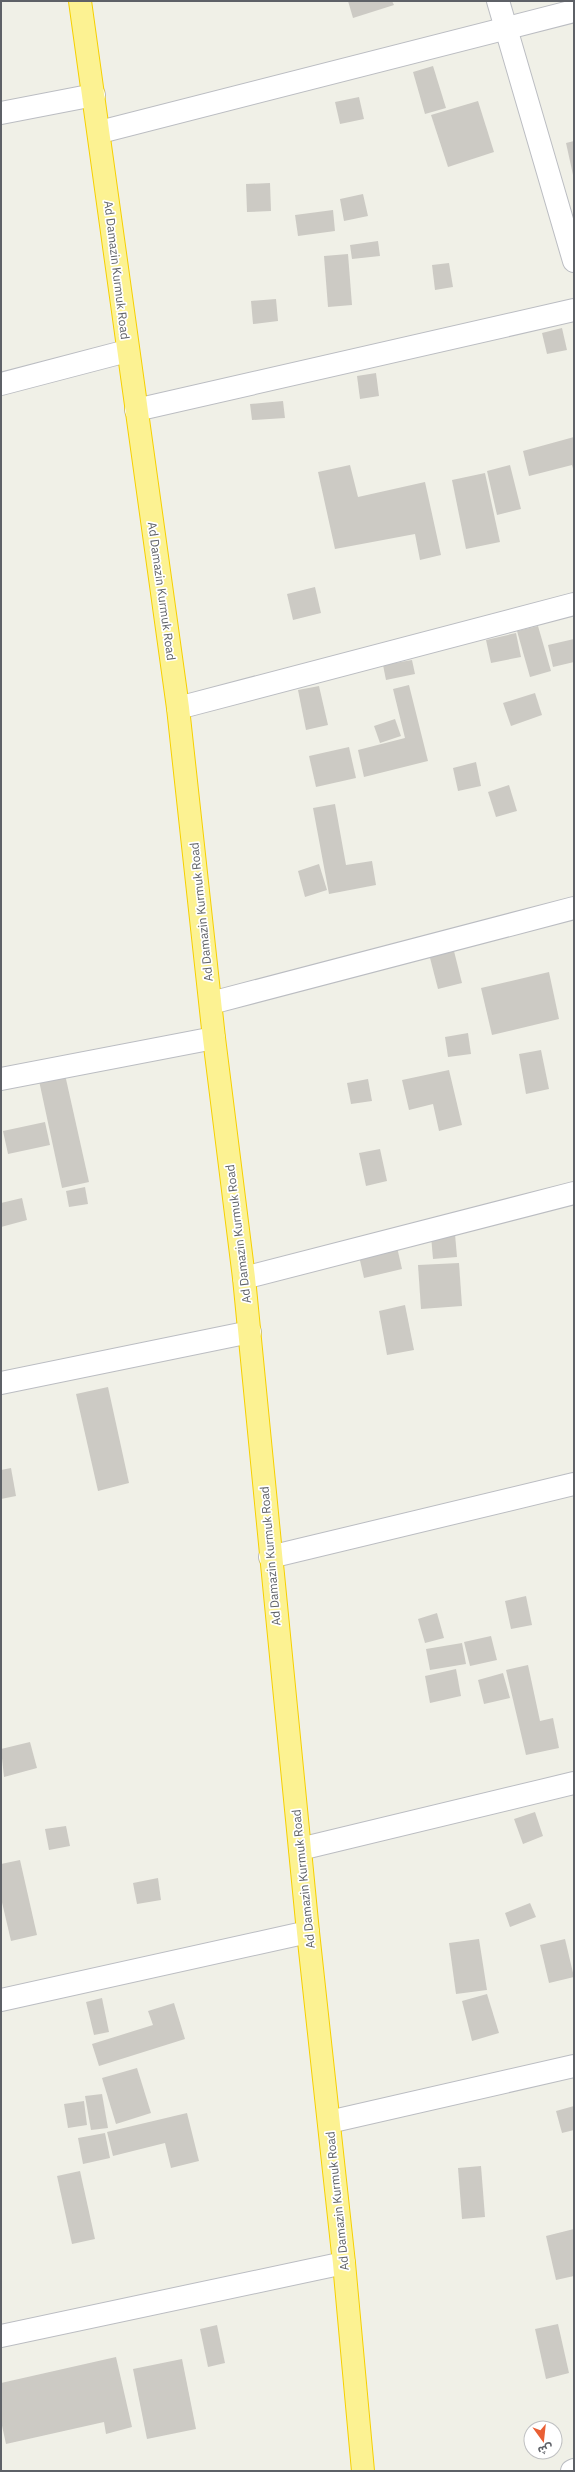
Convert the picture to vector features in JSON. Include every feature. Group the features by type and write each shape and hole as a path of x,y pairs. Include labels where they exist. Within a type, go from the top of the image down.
{"highway":[{"name":"Ad Damazin Kurmuk Road","path":"80,1 100,132 127,351 178,708 214,1038 244,1278 270,1557 308,1932 344,2263 363,2471"}],"street":[{"path":"498,1 574,261"},
{"path":"100,132 574,11"},
{"path":"1,113 94,95"},
{"path":"136,410 574,310"},
{"path":"1,384 127,351"},
{"path":"178,708 574,604"},
{"path":"211,1003 574,908"},
{"path":"1,1078 214,1038"},
{"path":"244,1278 574,1193"},
{"path":"1,1384 250,1332"},
{"path":"270,1557 574,1484"},
{"path":"300,1849 574,1782"},
{"path":"1,2000 308,1932"},
{"path":"329,2122 574,2066"},
{"path":"1,2336 344,2263"}],"building":[{"path":"348,1 392,1 394,5 353,18"},
{"path":"433,66 446,108 425,114 413,72"},
{"path":"359,97 364,119 340,124 335,102"},
{"path":"478,101 494,152 448,167 431,115"},
{"path":"574,141 574,175 573,175 566,143"},
{"path":"270,183 271,211 247,212 246,184"},
{"path":"363,194 368,216 344,221 340,199"},
{"path":"333,210 335,231 298,236 295,215"},
{"path":"378,241 380,256 352,259 350,245"},
{"path":"348,254 352,305 328,307 324,256"},
{"path":"449,263 453,287 435,290 432,265"},
{"path":"276,299 278,321 253,324 251,301"},
{"path":"562,328 567,350 547,354 542,333"},
{"path":"376,373 379,396 360,399 357,376"},
{"path":"283,401 285,418 252,420 250,404"},
{"path":"574,437 574,472 572,465 529,476 523,451"},
{"path":"350,465 358,497 425,482 441,555 420,560 415,534 335,549 318,472"},
{"path":"510,465 521,509 497,515 487,471"},
{"path":"485,473 500,542 466,549 452,480"},
{"path":"315,587 321,613 293,620 287,594"},
{"path":"538,626 551,671 530,677 517,631"},
{"path":"516,633 521,657 491,663 486,640"},
{"path":"574,639 574,662 553,667 548,645"},
{"path":"412,660 415,674 386,680 383,665"},
{"path":"409,685 428,761 364,777 358,750 405,738 393,689"},
{"path":"319,686 328,725 306,730 298,690"},
{"path":"535,693 542,715 511,726 503,703"},
{"path":"395,719 401,736 380,743 374,726"},
{"path":"349,747 356,778 316,787 309,756"},
{"path":"476,762 481,786 458,791 453,768"},
{"path":"509,785 517,811 496,817 488,792"},
{"path":"335,804 346,865 372,861 376,885 329,894 313,808"},
{"path":"319,864 327,890 305,897 298,871"},
{"path":"453,947 462,983 438,989 429,954"},
{"path":"549,972 559,1019 492,1035 481,988"},
{"path":"468,1033 471,1054 448,1057 445,1037"},
{"path":"541,1050 549,1089 526,1094 519,1054"},
{"path":"64,1070 89,1182 62,1188 38,1076"},
{"path":"449,1070 462,1125 439,1131 433,1104 409,1110 402,1080"},
{"path":"368,1079 372,1101 351,1104 347,1083"},
{"path":"45,1122 50,1145 8,1154 3,1131"},
{"path":"380,1149 387,1181 366,1186 359,1153"},
{"path":"85,1187 88,1204 69,1207 66,1191"},
{"path":"22,1198 27,1220 1,1227 1,1203"},
{"path":"455,1234 457,1257 433,1259 431,1236"},
{"path":"397,1247 402,1269 364,1278 359,1256"},
{"path":"459,1263 462,1306 421,1309 418,1265"},
{"path":"405,1305 414,1350 387,1355 379,1311"},
{"path":"108,1387 129,1483 98,1491 76,1394"},
{"path":"11,1468 16,1496 1,1499 1,1470"},
{"path":"526,1596 532,1625 511,1629 505,1601"},
{"path":"437,1613 444,1638 425,1643 418,1619"},
{"path":"491,1636 497,1660 470,1666 464,1642"},
{"path":"462,1643 466,1664 430,1670 426,1649"},
{"path":"528,1665 540,1721 553,1718 559,1748 526,1755 506,1670"},
{"path":"456,1669 461,1696 430,1703 425,1676"},
{"path":"503,1673 510,1698 484,1704 478,1680"},
{"path":"30,1742 37,1768 4,1777 1,1749"},
{"path":"535,1812 543,1836 523,1844 514,1819"},
{"path":"66,1826 70,1846 49,1850 45,1829"},
{"path":"20,1860 37,1935 11,1941 1,1898 1,1864"},
{"path":"158,1878 161,1900 137,1904 133,1883"},
{"path":"530,1903 536,1917 510,1927 505,1913"},
{"path":"479,1939 487,1990 456,1994 449,1943"},
{"path":"565,1939 574,1977 549,1983 540,1945"},
{"path":"487,1994 499,2033 472,2041 462,2001"},
{"path":"102,1998 109,2032 94,2035 86,2002"},
{"path":"174,2003 185,2039 99,2066 92,2044 153,2025 148,2011"},
{"path":"137,2068 151,2113 116,2124 102,2078"},
{"path":"102,2094 108,2128 91,2130 85,2096"},
{"path":"84,2101 87,2125 68,2128 64,2104"},
{"path":"574,2106 574,2130 562,2133 556,2111"},
{"path":"187,2113 199,2161 171,2168 165,2143 113,2156 107,2132"},
{"path":"105,2133 110,2158 83,2164 78,2138"},
{"path":"481,2166 485,2217 462,2219 458,2168"},
{"path":"80,2171 95,2239 72,2244 57,2176"},
{"path":"574,2229 574,2276 556,2280 546,2236"},
{"path":"558,2324 569,2373 546,2379 535,2329"},
{"path":"217,2325 225,2363 208,2367 200,2329"},
{"path":"116,2357 132,2427 106,2434 104,2422 6,2444 1,2421 1,2383"},
{"path":"182,2359 196,2429 147,2439 133,2369"}]}
